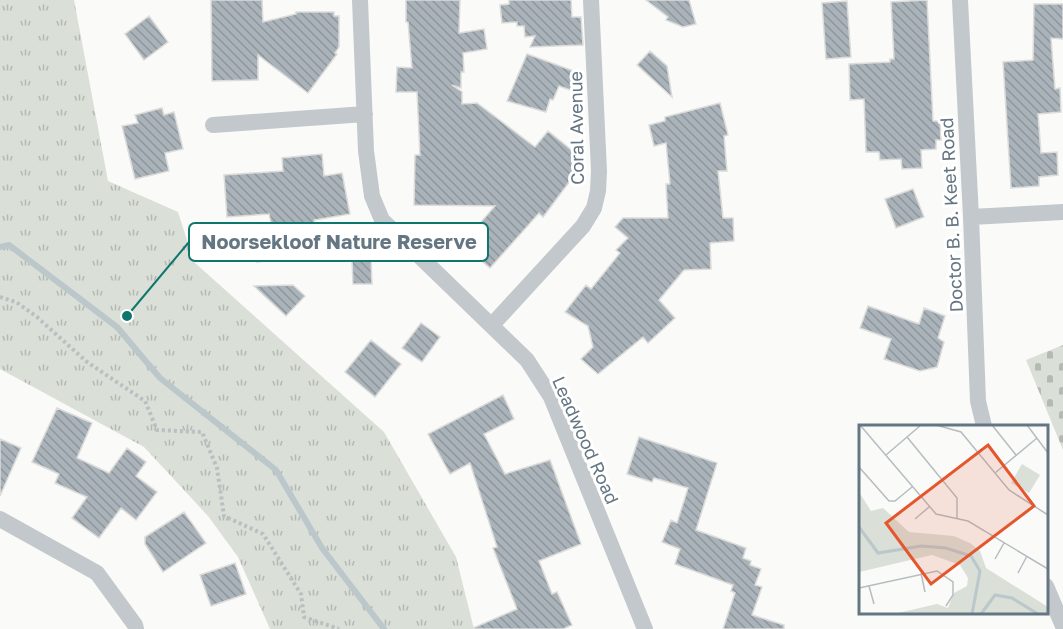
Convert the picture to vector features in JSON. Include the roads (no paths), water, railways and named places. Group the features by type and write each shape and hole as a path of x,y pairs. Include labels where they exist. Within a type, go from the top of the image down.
{"street":[{"name":"Leadwood Road","path":"360,0 366,151 372,196 382,220 527,360 550,397 645,629"},
{"name":"Coral Avenue","path":"492,325 583,226 594,208 598,191 599,152 591,0"},
{"name":"Doctor B. B. Keet Road","path":"960,0 978,401 984,425"},
{"path":"213,125 365,114"},
{"path":"971,218 1063,212"},
{"path":"0,519 97,573 136,629"},
{"path":"1048,588 1063,626"}],"waterway":[{"path":"0,247 9,245 117,327 160,378 276,470 322,548 384,629"}],"place":[{"name":"Noorsekloof Nature Reserve","path":"127,316"}]}
